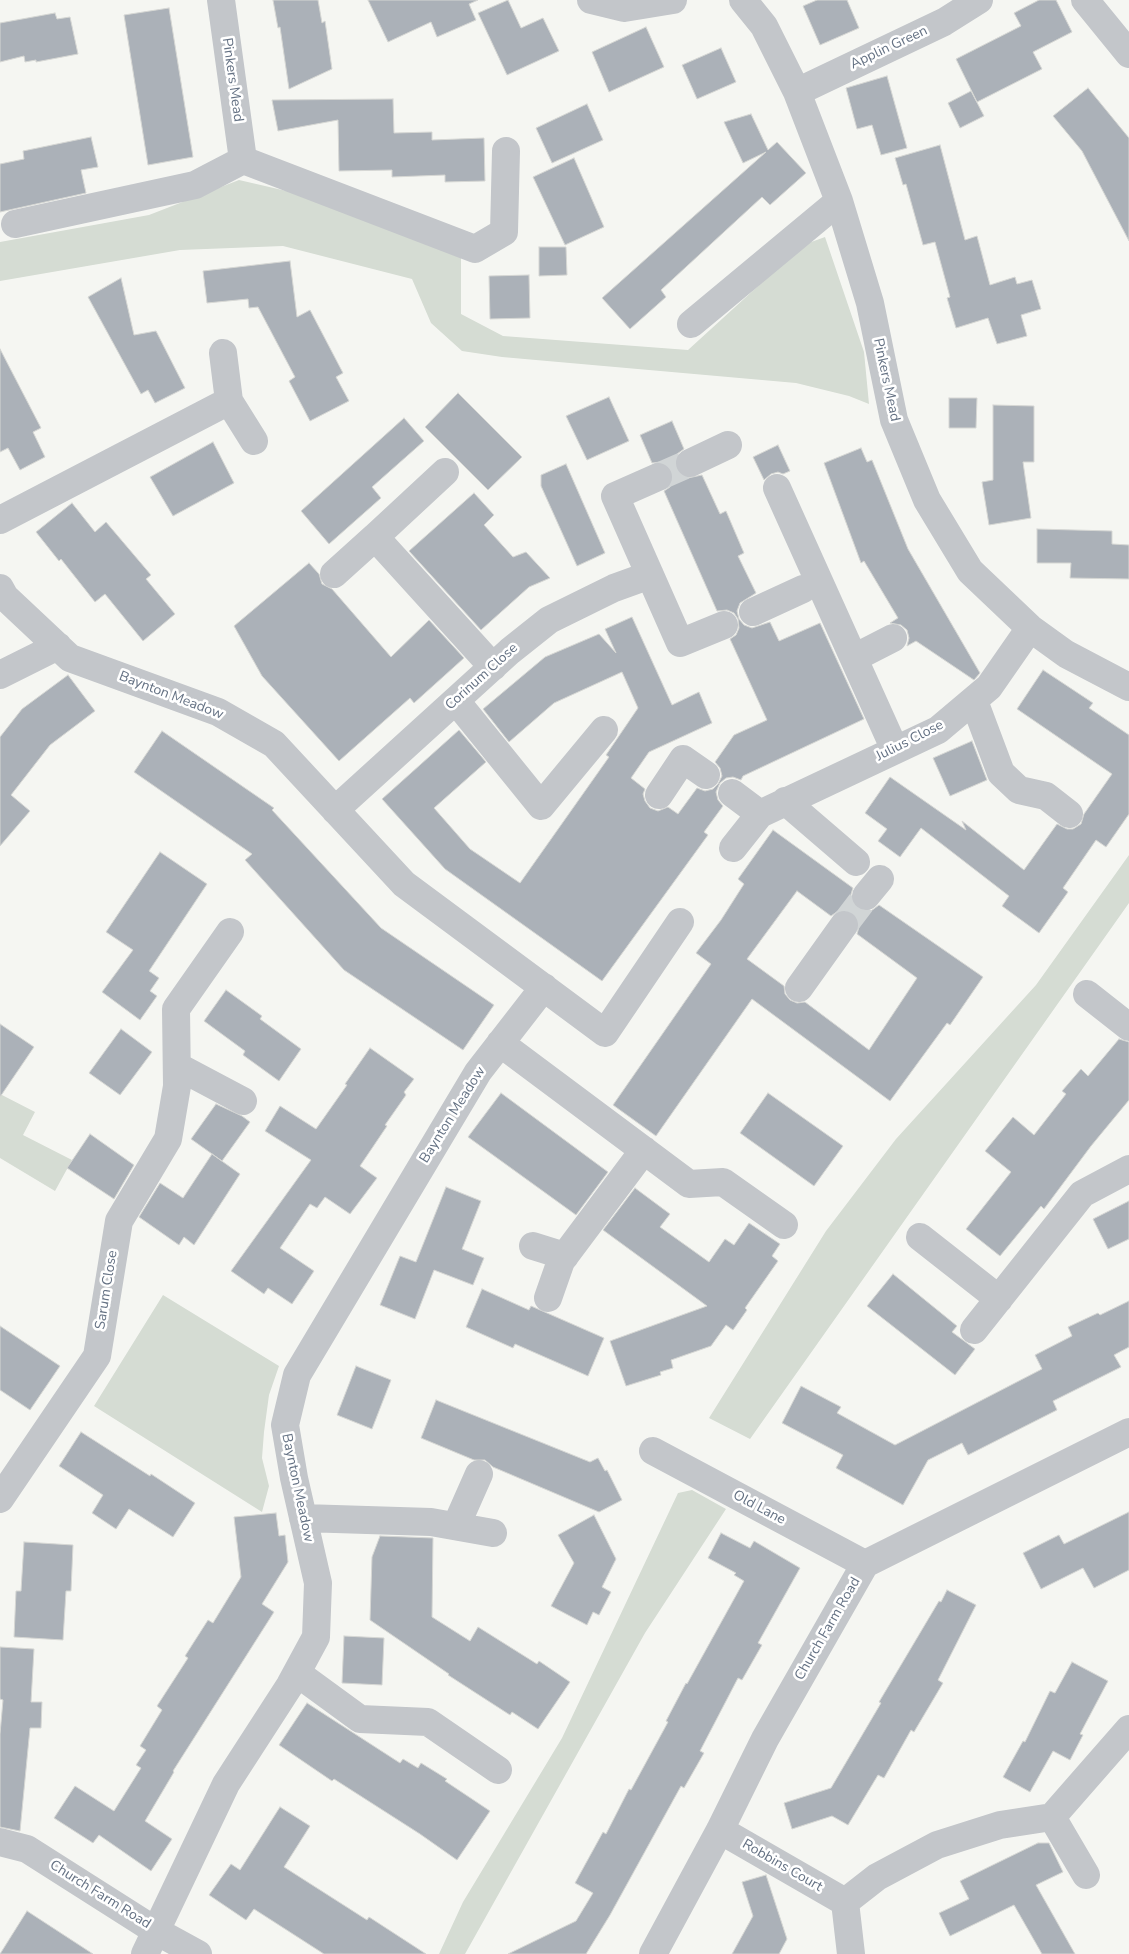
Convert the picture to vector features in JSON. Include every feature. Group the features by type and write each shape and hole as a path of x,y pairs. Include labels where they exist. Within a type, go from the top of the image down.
{"street":[{"name":"Pinkers Mead","path":"221,0 243,160"},
{"path":"591,0 624,8 673,0"},
{"name":"Pinkers Mead","path":"743,0 764,26 797,92 839,201 870,303 894,420 927,500 970,571 1030,628 1066,654 1129,687"},
{"name":"Applin Green","path":"797,92 944,22 979,0"},
{"path":"1086,0 1129,54"},
{"path":"15,224 195,185 243,160 475,249 504,232 506,152"},
{"path":"690,324 839,201"},
{"path":"223,353 229,400 254,440"},
{"path":"0,520 229,400"},
{"path":"690,463 728,445"},
{"path":"334,574 446,472"},
{"path":"658,477 615,496 680,643 724,625"},
{"path":"777,488 895,750"},
{"path":"375,537 493,667"},
{"name":"Corinum Close","path":"335,810 493,667 549,620 614,588 650,575"},
{"name":"Baynton Meadow","path":"0,588 5,598 70,658 218,712 274,744 404,884 605,1032 680,922"},
{"path":"753,612 803,589"},
{"name":"Julius Close","path":"734,848 760,814 938,730 989,687 1030,628"},
{"path":"854,658 893,638"},
{"path":"0,675 58,646"},
{"path":"456,701 541,806 604,730"},
{"path":"974,701 1001,773 1019,790 1046,796 1069,814"},
{"path":"659,795 683,759 706,774"},
{"path":"732,793 760,814"},
{"path":"785,801 856,862"},
{"path":"799,988 844,925"},
{"name":"Sarum Close","path":"0,1499 96,1356 119,1221 168,1139 177,1086 176,1009 230,932"},
{"name":"Baynton Meadow","path":"151,1943 226,1784 297,1673 316,1637 318,1583 285,1426 297,1375 478,1072 544,987"},
{"path":"1087,994 1129,1027"},
{"path":"500,1043 690,1184 723,1182 784,1225"},
{"path":"177,1066 243,1101"},
{"path":"548,1298 561,1261 644,1150"},
{"path":"974,1330 1082,1194 1129,1169"},
{"path":"920,1237 999,1299"},
{"path":"533,1246 565,1256"},
{"name":"Church Farm Road","path":"653,1954 720,1830 766,1739 865,1564 1129,1432"},
{"name":"Old Lane","path":"653,1451 865,1564"},
{"path":"456,1526 479,1474"},
{"path":"303,1518 431,1522 492,1533"},
{"path":"297,1673 360,1719 428,1722 498,1770"},
{"path":"852,1954 845,1902 877,1877 937,1845 1000,1825 1052,1817 1129,1729"},
{"path":"1052,1817 1086,1875"},
{"name":"Robbins Court","path":"720,1830 845,1902"},
{"name":"Church Farm Road","path":"0,1842 27,1849 151,1943 198,1954"}],"shaded area":[{"path":"239,180 291,192 461,256 461,314 503,336 688,350 803,245 825,237 864,352 869,404 849,396 796,383 502,357 462,351 431,323 412,279 283,246 180,250 0,281 0,242 149,215"},
{"path":"1129,855 1129,903 750,1439 709,1418 826,1231 896,1139 1036,985"},
{"path":"0,1094 35,1112 23,1135 72,1160 55,1191 0,1158"},
{"path":"163,1295 279,1366 269,1395 264,1432 262,1458 269,1486 262,1512 94,1406"},
{"path":"692,1490 726,1509 645,1633 465,1954 439,1954 463,1902 562,1738 678,1493"}],"building":[{"path":"273,0 318,0 322,23 325,21 332,69 289,89 280,27 278,28"},
{"path":"368,0 478,0 469,4 476,20 437,37 431,22 388,42"},
{"path":"508,0 521,28 543,18 559,51 507,75 478,13"},
{"path":"817,0 847,0 859,28 820,45 803,6"},
{"path":"1039,0 1056,0 1072,32 1033,52 1042,69 977,102 956,59 1021,26 1014,13"},
{"path":"169,8 193,157 148,165 124,15"},
{"path":"55,13 57,19 70,17 78,54 36,62 36,60 25,62 24,56 0,62 0,23"},
{"path":"646,27 664,67 609,92 592,52"},
{"path":"721,48 736,82 697,99 682,65"},
{"path":"887,76 907,148 881,155 872,125 857,129 846,88"},
{"path":"1088,88 1129,138 1129,241 1082,151 1053,116"},
{"path":"971,91 984,116 960,128 948,103"},
{"path":"393,99 394,133 432,132 432,140 484,138 485,181 445,182 445,175 392,177 392,170 339,171 338,120 278,131 272,100"},
{"path":"587,104 603,140 552,163 536,128"},
{"path":"751,114 768,150 777,142 806,173 770,205 762,197 661,290 666,297 630,329 602,298 766,152 743,163 724,122"},
{"path":"91,137 98,167 81,170 86,193 0,212 0,164 24,159 23,151"},
{"path":"940,145 965,240 977,236 990,285 1015,277 1017,284 1032,280 1041,309 1021,315 1027,336 997,344 988,318 956,328 947,298 950,297 935,242 923,245 906,184 903,185 895,158"},
{"path":"574,158 604,227 565,245 533,177"},
{"path":"539,247 566,247 567,275 539,276"},
{"path":"290,261 297,317 310,310 343,373 336,377 349,401 310,421 289,381 295,377 258,307 249,308 248,299 207,303 203,271"},
{"path":"529,275 530,318 490,319 489,276"},
{"path":"121,278 134,335 156,331 185,388 155,403 148,390 141,394 88,297"},
{"path":"0,349 41,428 33,432 45,457 20,470 8,448 0,452"},
{"path":"458,393 522,457 488,490 425,427"},
{"path":"609,397 629,441 587,460 566,416"},
{"path":"949,398 977,398 976,428 949,428"},
{"path":"993,405 1034,406 1034,462 1023,462 1031,518 989,525 982,482 993,480"},
{"path":"404,418 424,441 372,487 381,498 329,544 301,511"},
{"path":"672,421 684,449 677,454 675,461 676,470 681,476 688,478 702,475 720,514 726,511 744,553 738,556 756,593 740,603 737,611 739,619 744,625 752,628 770,622 779,641 820,623 864,719 743,776 741,780 733,777 726,778 720,783 716,792 718,800 723,806 704,832 708,835 602,981 445,869 382,799 459,730 486,762 434,808 470,849 520,883 609,757 606,755 638,708 622,672 554,703 509,742 483,709 545,657 599,634 616,653 605,629 632,617 672,705 699,692 712,723 649,752 631,778 645,789 643,794 650,808 658,811 668,807 678,814 697,788 705,791 713,789 718,784 722,776 720,768 715,762 734,735 767,720 730,639 736,635 739,628 738,619 734,613 727,610 717,611 664,491 670,487 673,479 672,470 668,465 660,462 652,463 640,435"},
{"path":"213,442 234,483 173,516 150,477"},
{"path":"778,445 790,471 783,474 778,472 771,474 764,480 753,457"},
{"path":"861,448 867,462 872,460 908,549 980,673 974,680 916,641 907,646 909,638 907,630 901,625 890,623 898,618 864,561 861,563 824,463"},
{"path":"566,464 605,553 577,566 541,486 541,475"},
{"path":"474,493 494,515 484,525 513,557 526,552 550,578 529,587 481,630 409,551"},
{"path":"72,503 95,532 106,522 151,575 146,579 175,614 143,641 105,594 95,602 61,559 59,561 36,532"},
{"path":"1037,529 1112,531 1112,544 1129,545 1129,579 1070,578 1071,563 1037,563"},
{"path":"309,563 319,574 322,584 332,589 391,657 429,620 464,658 414,703 410,698 339,761 262,676 234,626"},
{"path":"1043,670 1093,703 1089,708 1129,735 1129,814 1106,847 1096,840 1063,888 1068,892 1039,933 1002,906 1009,896 921,828 900,857 878,841 887,829 865,813 890,777 966,830 962,821 1024,870 1057,824 1067,829 1073,829 1081,824 1084,814 1112,774 1017,709"},
{"path":"68,675 95,711 50,745 11,795 30,811 0,846 0,737 22,709"},
{"path":"162,731 274,808 272,810 381,928 494,1005 463,1050 344,970 245,860 252,854 134,772"},
{"path":"972,741 987,780 950,796 933,758"},
{"path":"773,830 853,888 851,901 856,908 863,911 871,911 879,905 983,977 950,1025 947,1023 890,1101 752,999 656,1136 613,1105 711,964 696,953 721,920 744,884 738,879","holes":["797,891 831,916 845,909 853,912 858,919 859,927 857,934 917,978 869,1050 805,1002 797,1003 790,1000 785,994 784,986 747,959"]},
{"path":"160,852 207,884 149,971 159,978 150,991 157,996 140,1020 102,992 133,950 106,932"},
{"path":"226,990 262,1016 260,1019 301,1049 279,1081 243,1055 245,1051 204,1021"},
{"path":"0,1024 34,1047 0,1097"},
{"path":"121,1029 152,1052 120,1095 89,1073"},
{"path":"1119,1039 1129,1042 1129,1100 1091,1146 1044,1209 1041,1206 1000,1256 966,1229 1011,1172 985,1151 1013,1117 1034,1135 1066,1094 1062,1091 1081,1069 1088,1076"},
{"path":"370,1048 414,1079 404,1092 406,1095 385,1125 387,1126 360,1166 377,1178 350,1214 325,1197 317,1208 310,1204 280,1248 314,1271 292,1304 268,1288 264,1294 231,1271 311,1160 265,1131 280,1106 316,1129"},
{"path":"501,1093 608,1172 576,1215 468,1137"},
{"path":"768,1093 843,1146 814,1186 740,1133"},
{"path":"216,1104 242,1116 250,1122 222,1161 191,1139"},
{"path":"90,1134 134,1165 114,1199 67,1168"},
{"path":"212,1154 240,1174 194,1245 184,1237 179,1245 139,1217 160,1183 183,1198"},
{"path":"446,1187 481,1201 462,1249 484,1258 473,1285 434,1270 415,1319 380,1305 400,1256 416,1262"},
{"path":"635,1188 670,1214 660,1227 709,1262 725,1239 734,1245 749,1223 780,1244 772,1256 778,1261 745,1308 747,1310 733,1330 726,1325 711,1346 671,1360 673,1368 660,1372 661,1375 626,1386 610,1341 707,1306 603,1230"},
{"path":"1129,1201 1129,1239 1108,1249 1093,1219"},
{"path":"893,1274 957,1326 952,1332 975,1349 955,1375 867,1306"},
{"path":"482,1289 529,1310 531,1306 604,1338 588,1376 515,1344 513,1348 466,1327"},
{"path":"1129,1301 1129,1347 1114,1355 1121,1367 1053,1401 1057,1410 968,1455 962,1443 928,1460 903,1505 836,1468 843,1455 782,1423 801,1386 841,1407 837,1413 895,1445 1042,1369 1035,1355 1072,1336 1068,1327 1098,1313 1100,1315"},
{"path":"0,1326 60,1366 30,1410 0,1390"},
{"path":"356,1366 391,1380 372,1429 337,1415"},
{"path":"436,1400 590,1462 598,1458 605,1471 607,1470 622,1500 599,1512 493,1467 485,1460 474,1460 421,1438"},
{"path":"81,1432 195,1503 173,1537 129,1509 116,1529 92,1513 103,1495 59,1466"},
{"path":"1129,1512 1129,1570 1094,1588 1083,1568 1041,1589 1023,1553 1059,1535 1064,1544"},
{"path":"276,1513 279,1536 285,1535 288,1562 262,1604 274,1612 173,1771 145,1821 172,1839 151,1871 99,1835 93,1843 54,1818 75,1786 114,1811 141,1768 136,1765 146,1750 140,1746 162,1710 157,1706 188,1658 185,1656 208,1620 213,1623 241,1577 234,1517"},
{"path":"594,1515 616,1559 602,1587 611,1592 599,1615 593,1612 587,1625 551,1606 574,1563 558,1535"},
{"path":"721,1533 750,1548 754,1541 800,1568 758,1643 762,1645 742,1680 738,1678 700,1751 704,1753 684,1788 681,1786 610,1915 586,1954 508,1954 576,1921 593,1893 575,1883 603,1832 606,1834 629,1789 631,1790 668,1722 666,1721 686,1683 744,1581 734,1575 736,1573 708,1558"},
{"path":"380,1536 433,1538 432,1617 470,1641 478,1627 537,1664 539,1661 570,1682 538,1729 512,1712 510,1715 448,1675 370,1620 372,1557"},
{"path":"24,1542 73,1545 71,1591 66,1591 63,1640 14,1637 16,1591 21,1591"},
{"path":"947,1590 976,1605 938,1680 943,1683 914,1732 911,1730 884,1778 878,1775 848,1825 832,1816 792,1829 784,1803 831,1788 881,1703 879,1702"},
{"path":"344,1636 384,1638 382,1685 342,1683"},
{"path":"0,1647 34,1649 31,1702 42,1702 41,1728 30,1728 20,1831 0,1827 0,1734 3,1700 0,1699"},
{"path":"1072,1662 1108,1681 1080,1734 1083,1735 1070,1760 1053,1751 1030,1792 1003,1777 1023,1741 1025,1742 1050,1691 1055,1693"},
{"path":"307,1703 400,1763 403,1759 418,1768 421,1763 447,1779 445,1781 490,1811 457,1860 420,1834 334,1779 332,1781 279,1745"},
{"path":"280,1807 310,1826 284,1867 367,1920 369,1917 426,1954 324,1954 254,1909 246,1920 209,1895 231,1864 240,1870"},
{"path":"1038,1843 1049,1843 1063,1872 1036,1885 1075,1954 1042,1954 1014,1905 950,1936 939,1913 969,1899 960,1881"},
{"path":"766,1875 787,1939 779,1954 732,1954 753,1916 742,1882"},
{"path":"27,1911 93,1954 0,1954"}],"tunnel":[{"path":"658,477 690,463"},
{"path":"844,925 866,896"}]}
